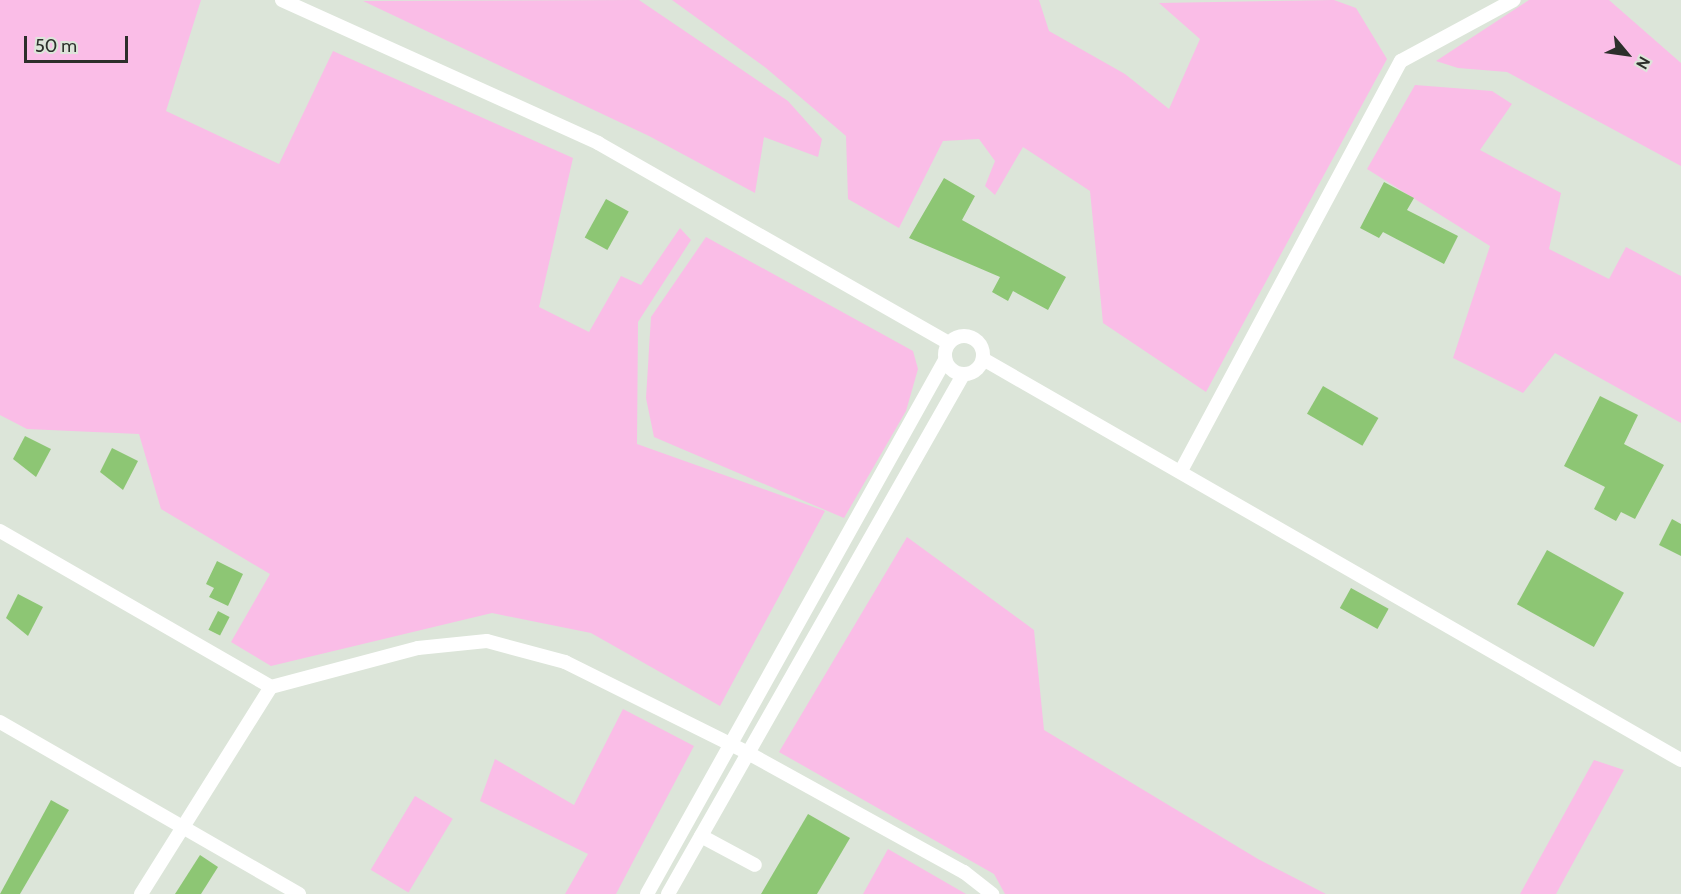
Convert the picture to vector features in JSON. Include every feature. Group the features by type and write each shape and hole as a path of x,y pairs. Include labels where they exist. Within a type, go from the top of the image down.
{"street":[{"path":"282,0 598,143 949,343 972,337 981,346 983,359 976,370 963,375 668,894"},
{"path":"1182,469 1401,61 1514,0"},
{"path":"647,894 945,360 949,343"},
{"path":"983,359 1182,469 1681,760"},
{"path":"945,360 963,375"},
{"path":"0,531 271,687"},
{"path":"141,894 180,826 271,687 418,648 468,642 514,645 565,662 748,753 964,872 992,894"},
{"path":"0,722 299,894"},
{"path":"701,836 756,865"}],"shaded area":[{"path":"0,0 201,0 166,111 279,164 333,51 573,158 539,307 589,332 621,276 641,285 680,228 691,240 638,322 637,444 825,511 720,706 591,633 492,613 271,666 231,642 270,574 161,509 139,434 27,429 0,415"},
{"path":"639,0 788,101 822,139 818,157 764,137 755,193 649,136 363,1"},
{"path":"672,0 1039,0 1049,31 1125,74 1169,109 1200,39 1159,3 1334,0 1356,8 1387,59 1206,392 1103,323 1090,191 1023,147 995,195 985,186 995,161 979,139 943,141 899,228 848,199 846,136 766,68"},
{"path":"1529,0 1609,0 1681,63 1681,166 1507,72 1458,68 1436,61"},
{"path":"1415,85 1492,91 1512,104 1480,150 1561,193 1549,249 1609,279 1626,247 1681,276 1681,423 1555,353 1523,393 1453,358 1490,246 1367,169"},
{"path":"706,237 913,351 918,369 906,411 844,518 654,437 646,398 651,317"},
{"path":"907,537 1034,630 1044,730 1258,859 1326,894 1005,894 994,874 779,752"},
{"path":"623,709 694,746 616,894 565,894 588,854 480,801 495,759 574,805"},
{"path":"1594,760 1624,770 1556,894 1520,894"},
{"path":"415,796 453,819 408,892 371,870"},
{"path":"888,849 966,894 863,894"}],"building":[{"path":"944,178 975,196 962,220 1066,277 1048,310 1013,291 1008,301 992,292 1000,277 909,238"},
{"path":"1384,182 1414,198 1407,210 1458,236 1444,264 1383,232 1379,238 1360,228"},
{"path":"606,199 629,212 607,250 585,237"},
{"path":"1323,386 1378,418 1362,446 1307,414"},
{"path":"1600,396 1638,415 1624,444 1664,465 1635,519 1621,512 1616,521 1594,509 1605,487 1564,466"},
{"path":"25,436 51,449 36,477 13,459"},
{"path":"112,448 138,461 123,490 100,472"},
{"path":"1672,519 1681,524 1681,556 1659,545"},
{"path":"1547,550 1624,593 1594,647 1517,604"},
{"path":"217,561 243,574 228,606 209,597 214,588 206,584"},
{"path":"1351,588 1389,609 1377,629 1340,608"},
{"path":"18,594 43,607 28,636 6,618"},
{"path":"218,611 230,617 220,636 208,630"},
{"path":"51,800 69,810 20,894 0,894"},
{"path":"808,814 850,838 817,894 761,894"},
{"path":"200,855 218,867 201,894 175,894"}]}
